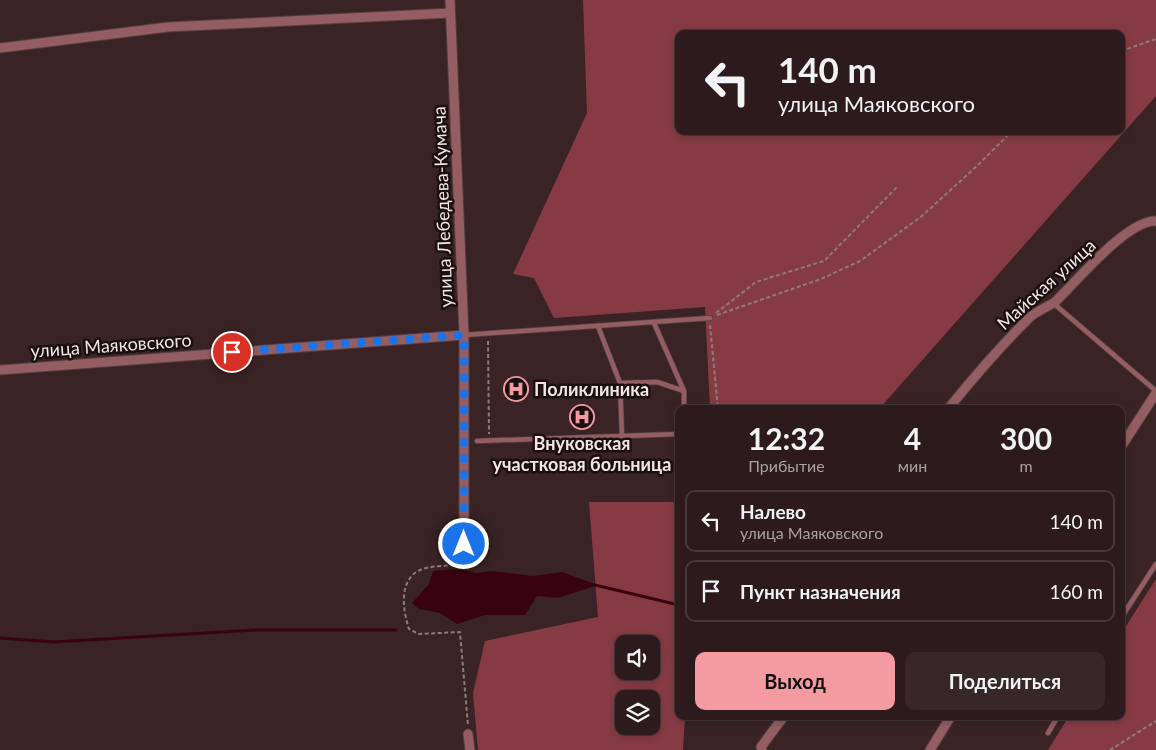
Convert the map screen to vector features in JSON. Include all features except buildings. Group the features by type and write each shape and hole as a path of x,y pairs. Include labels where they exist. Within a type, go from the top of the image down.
{"street":[{"name":"улица Лебедева-Кумача","path":"450,0 464,335 464,563"},
{"path":"0,48 168,27 450,13"},
{"name":"Майская улица","path":"951,405 976,374 1029,317 1054,302 1130,230 1149,221 1156,221"},
{"name":"улица Маяковского","path":"0,370 464,335"},
{"path":"1125,441 1156,392"},
{"path":"762,750 761,747 781,720"},
{"path":"930,750 949,720"},
{"path":"468,734 470,750"}],"lane":[{"path":"1054,302 1156,392"},
{"path":"464,335 710,318"},
{"path":"654,323 684,391 684,405"},
{"path":"598,326 620,383 622,436"},
{"path":"620,383 657,382 684,391"},
{"path":"477,442 675,434"},
{"path":"1125,612 1156,564"},
{"path":"1048,733 1056,720"}],"path":[{"path":"1125,50 1156,39"},
{"path":"710,318 821,279 860,261 922,216 1008,135"},
{"path":"710,318 756,282 824,261 897,186"},
{"path":"710,318 718,405"},
{"path":"488,334 489,441"},
{"path":"464,563 420,570 410,576 404,588 409,629 420,634 460,632 468,734"},
{"path":"1110,750 1156,721"}],"shaded area":[{"path":"583,0 1156,0 1156,96 1125,131 1125,30 675,30 675,135 1121,135 883,405 710,405 705,307 554,318 534,278 513,274 587,113"},
{"path":"589,502 675,502 675,720 685,720 683,750 478,750 473,693 485,641 598,617"},
{"path":"457,569 477,573 491,571 533,576 562,572 598,585 558,598 537,596 525,615 485,615 457,624 440,613 419,609 412,603 429,584 433,571"},
{"path":"1156,579 1156,750 1048,750 1067,720 1125,720 1125,628"}],"waterway":[{"path":"595,585 675,604"},
{"path":"0,638 54,642 255,630 396,630"}],"place":[{"name":"Поликлиника","path":"516,389"},
{"name":"Внуковская участковая больница","path":"582,417"}],"route":[{"path":"232,352 464,335 464,544"}]}
